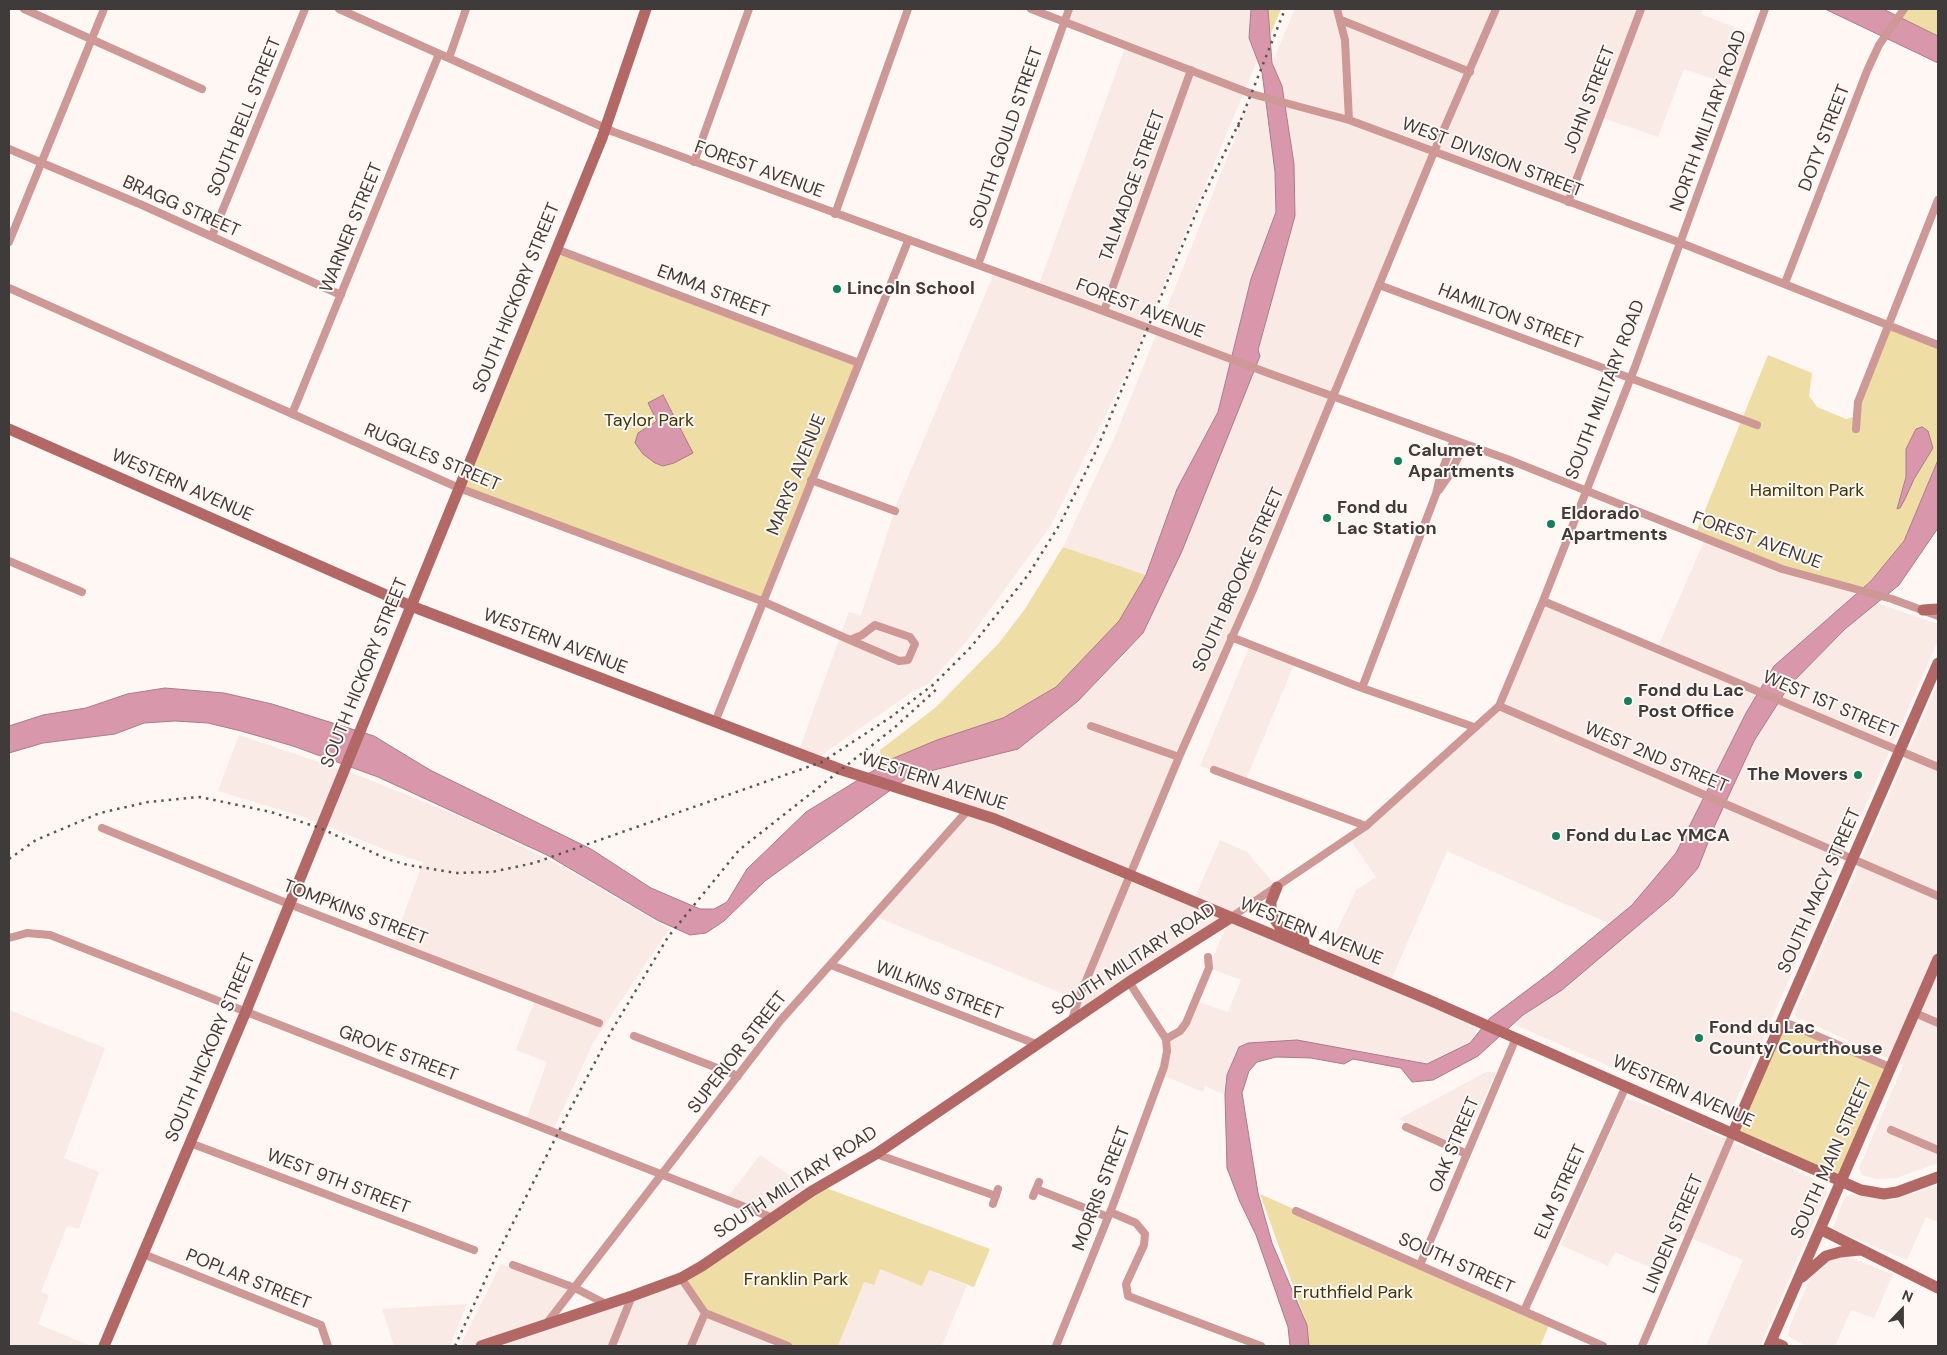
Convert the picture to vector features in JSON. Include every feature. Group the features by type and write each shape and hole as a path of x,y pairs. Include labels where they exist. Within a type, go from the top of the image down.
{"street":[{"path":"24,9 202,89"},
{"path":"9,242 104,9"},
{"name":"SOUTH BELL STREET","path":"212,236 305,9"},
{"name":"FOREST AVENUE","path":"339,9 605,129 1104,311 1268,374 1465,444 1587,490 1782,569 1887,598 1938,616"},
{"path":"449,58 466,9"},
{"name":"SOUTH HICKORY STREET","path":"104,1346 345,771 605,129 646,9"},
{"path":"694,162 749,9"},
{"path":"835,214 908,9"},
{"name":"WEST DIVISION STREET","path":"1031,9 1256,95 1349,120 1681,243 1890,324 1938,345"},
{"name":"SOUTH GOULD STREET","path":"978,265 1068,9"},
{"path":"1337,9 1345,40 1349,120"},
{"name":"SOUTH BROOKE STREET","path":"1072,1020 1078,1000 1179,757 1496,9"},
{"name":"JOHN STREET","path":"1568,202 1641,9"},
{"name":"NORTH MILITARY ROAD","path":"1681,243 1764,9"},
{"name":"DOTY STREET","path":"1785,283 1879,45 1904,9"},
{"path":"1341,20 1470,72"},
{"name":"WARNER STREET","path":"292,414 439,54"},
{"name":"TALMADGE STREET","path":"1104,311 1190,70"},
{"name":"BRAGG STREET","path":"9,149 212,236 341,294"},
{"path":"1856,429 1858,402 1938,200"},
{"name":"MARYS AVENUE","path":"715,722 908,241"},
{"name":"SOUTH MILITARY ROAD","path":"481,1346 608,1305 681,1278 812,1191 876,1154 1036,1044 1277,887 1366,826 1499,706 1587,490 1681,243"},
{"name":"EMMA STREET","path":"556,249 859,363"},
{"name":"HAMILTON STREET","path":"1379,284 1757,425"},
{"name":"RUGGLES STREET","path":"9,288 459,488 762,602 850,640 904,662 908,660 915,644 910,637 875,624 862,635 850,640"},
{"name":"WESTERN AVENUE","path":"9,429 411,606 855,775 1003,822 1230,918 1331,958 1861,1190 1884,1194 1897,1192 1938,1177"},
{"path":"1362,688 1436,494 1441,473 1454,440"},
{"path":"1436,494 1448,478 1465,444"},
{"path":"811,480 896,511"},
{"path":"9,560 82,592"},
{"name":"WEST 1ST STREET","path":"1543,601 1938,767"},
{"path":"1923,610 1938,609"},
{"path":"1231,637 1362,688 1474,727"},
{"name":"SOUTH MACY STREET","path":"1733,1133 1938,663"},
{"name":"WEST 2ND STREET","path":"1499,706 1938,896"},
{"path":"1091,726 1179,757"},
{"path":"1214,770 1366,826"},
{"name":"SUPERIOR STREET","path":"546,1325 780,1021 968,810"},
{"name":"TOMPKINS STREET","path":"102,828 290,904 599,1023"},
{"path":"1277,887 1270,908 1274,919 1280,927 1331,958"},
{"name":"GROVE STREET","path":"9,938 27,933 50,934 663,1173 773,1218"},
{"path":"1129,982 1166,1039 1180,1031 1186,1023 1209,968 1208,957"},
{"name":"SOUTH MAIN STREET","path":"1770,1344 1938,959"},
{"name":"WILKINS STREET","path":"831,965 1036,1044"},
{"path":"1915,1013 1938,1023"},
{"path":"1782,1021 1892,1068"},
{"path":"634,1036 738,1076"},
{"name":"OAK STREET","path":"1420,1265 1467,1154 1512,1036"},
{"name":"MORRIS STREET","path":"1056,1346 1109,1215 1162,1075 1167,1051 1166,1039"},
{"name":"ELM STREET","path":"1524,1311 1626,1086"},
{"path":"1406,1127 1467,1154"},
{"path":"1891,1130 1938,1150"},
{"name":"LINDEN STREET","path":"1642,1346 1733,1133"},
{"name":"WEST 9TH STREET","path":"190,1143 474,1250"},
{"path":"876,1154 996,1197"},
{"path":"1036,1189 1136,1223 1145,1234 1144,1245 1126,1284 1128,1296 1261,1346"},
{"name":"SOUTH STREET","path":"1296,1211 1603,1346"},
{"path":"1820,1229 1938,1288"},
{"path":"1796,1284 1810,1268 1826,1256 1840,1252 1860,1250"},
{"name":"POPLAR STREET","path":"143,1254 321,1325 328,1346"},
{"path":"513,1264 574,1288 608,1305"},
{"path":"681,1278 705,1313 788,1346"},
{"path":"612,1346 632,1296"},
{"path":"691,1346 705,1313"},
{"path":"1770,1344 1783,1346"}],"shaded area":[{"path":"1069,9 1251,9 1249,38 1257,61 1129,368 1050,527 967,641 928,684 912,692 816,759 798,753 849,612 861,615 897,503 995,271 1038,287 1126,45 1065,21"},
{"path":"1251,9 1268,9 1272,63 1282,86 1294,164 1295,216 1258,350 1260,356 1182,551 1143,633 1078,701 1018,749 910,776 765,881 724,921 706,933 690,935 657,920 547,855 378,777 293,746 241,731 208,723 175,721 144,723 115,734 43,743 9,753 9,726 43,715 86,708 127,694 165,688 224,693 272,704 374,736 430,770 591,849 651,888 700,909 714,909 727,902 747,869 806,812 894,758 937,740 1003,718 1056,687 1119,621 1146,575 1177,489 1218,412 1251,279 1276,212 1275,172 1262,72 1249,38"},
{"path":"1295,9 1703,9 1701,14 1755,35 1737,87 1684,69 1658,137 1600,117 1568,202 1434,152 1131,876 1193,902 1220,840 1247,852 1277,887 1231,918 1326,955 1356,890 1376,877 1349,838 1499,706 1543,601 1657,649 1705,539 1860,590 1774,666 1746,713 1676,853 1632,905 1610,924 1447,851 1390,983 1481,1022 1470,1043 1427,1064 1345,1048 1242,1044 1236,1051 1227,1075 1225,1095 1205,1086 1203,1092 1162,1075 1166,1039 1180,1031 1196,1001 1228,1012 1241,980 1209,968 1229,919 1072,1020 1078,1000 874,916 967,810 893,787 910,776 1018,749 1078,701 1143,633 1258,350 1295,216 1294,164 1282,86 1272,63"},
{"path":"1825,9 1883,9 1938,36 1938,63"},
{"path":"1253,94 1264,97 1275,172 1276,212 1251,280 1218,412 1177,489 1146,575 1063,547 1116,434"},
{"path":"663,395 693,453 674,463 663,466 655,463 643,454 635,443 638,433 657,421 648,403"},
{"path":"1922,427 1928,431 1933,448 1914,479 1900,508 1897,509 1906,477 1906,449 1916,429"},
{"path":"1938,460 1938,528 1899,585 1845,629 1789,686 1754,741 1715,825 1698,868 1673,896 1562,990 1523,1015 1478,1056 1433,1080 1412,1082 1401,1068 1353,1059 1344,1064 1311,1058 1276,1057 1257,1062 1249,1071 1242,1093 1258,1193 1272,1243 1307,1325 1309,1346 1290,1346 1288,1327 1256,1235 1240,1202 1227,1168 1225,1095 1227,1075 1239,1047 1248,1043 1297,1040 1427,1064 1470,1043 1490,1018 1550,973 1632,905 1676,853 1746,713 1774,666 1871,581 1904,541"},
{"path":"1877,603 1938,624 1938,641 1730,1114 1724,1116 1513,1024 1673,896 1698,868 1715,825 1754,741 1789,686 1845,629"},
{"path":"1250,645 1295,662 1245,782 1200,766"},
{"path":"1938,683 1938,1163 1896,1178 1876,1179 1862,1175 1859,1168 1903,1065 1803,1020 1799,1020 1794,1015"},
{"path":"239,735 363,777 471,821 567,869 669,929 593,1043 553,1131 526,1120 547,1062 516,1050 535,1000 393,944 423,862 393,853 307,818 218,791"},
{"path":"9,1010 105,1048 64,1158 99,1172 79,1229 67,1226 41,1292 49,1295 38,1324 91,1346 9,1346"},
{"path":"1486,1072 1496,1072 1462,1146 1399,1119"},
{"path":"1629,1099 1655,1108 1789,1167 1827,1186 1826,1194 1760,1346 1706,1346 1743,1260 1681,1234 1663,1273 1615,1252 1608,1266 1561,1245 1623,1104"},
{"path":"760,1155 812,1191 773,1218 726,1199"},
{"path":"1938,1185 1938,1222 1926,1217 1907,1260 1835,1230 1833,1227 1845,1197 1849,1195 1892,1200"},
{"path":"1842,1255 1893,1274 1874,1318 1851,1310 1835,1346 1806,1346 1788,1336 1790,1326 1810,1278 1821,1265"},
{"path":"501,1264 572,1291 547,1324 681,1278 772,1340 769,1346 627,1346 614,1341 612,1346 460,1346"},
{"path":"880,1269 921,1285 928,1270 967,1285 942,1346 838,1346 864,1282"},
{"path":"467,1304 450,1346 394,1346 382,1309"}],"green space":[{"path":"1268,9 1281,9 1270,35"},
{"path":"1905,9 1938,9 1938,36 1898,17"},
{"name":"Taylor Park","path":"556,249 859,363 762,601 459,488"},
{"name":"Hamilton Park","path":"1890,324 1938,345 1938,460 1904,541 1871,581 1860,590 1796,574 1695,535 1768,355 1812,373 1809,396 1817,407 1846,419 1857,416"},
{"path":"1063,547 1146,575 1119,622 1056,687 1003,718 937,740 882,765 880,750 935,708 999,643 1025,609"},
{"path":"1782,1021 1892,1068 1842,1181 1733,1133"},
{"name":"Franklin Park","path":"821,1186 990,1249 974,1287 929,1270 922,1286 880,1269 874,1285 864,1282 838,1346 788,1346 705,1313 681,1278"},
{"name":"Fruthfield Park","path":"1260,1194 1550,1323 1540,1346 1309,1346 1307,1324"}],"railway":[{"path":"1238,127 1285,9"},
{"path":"9,859 36,840 100,813 148,802 200,797 271,812 320,828 387,859 408,865 456,873 492,872 534,863 822,762 891,717 934,684 971,647 1028,575 1060,524 1096,451 1202,199 1240,121"},
{"path":"455,1346 494,1261 564,1121 612,1030 668,937 739,850 894,728 939,687"}],"place":[{"name":"Lincoln School","path":"837,289"},
{"name":"Calumet Apartments","path":"1398,461"},
{"name":"Fond du Lac Station","path":"1327,518"},
{"name":"Eldorado Apartments","path":"1551,524"},
{"name":"Fond du Lac Post Office","path":"1628,701"},
{"name":"The Movers","path":"1858,775"},
{"name":"Fond du Lac YMCA","path":"1556,836"},
{"name":"Fond du Lac County Courthouse","path":"1699,1038"}]}
